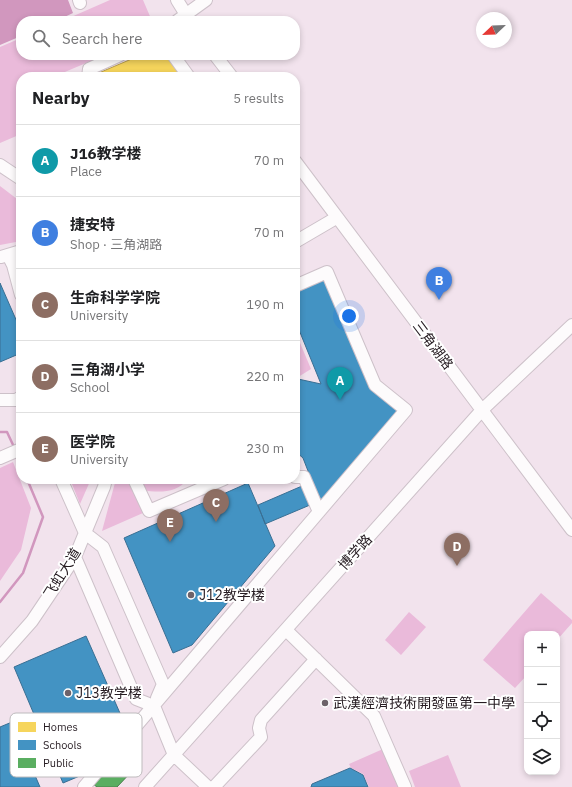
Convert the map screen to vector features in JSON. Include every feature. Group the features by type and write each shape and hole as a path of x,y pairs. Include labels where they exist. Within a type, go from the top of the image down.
{"street":[{"path":"177,0 183,16"},
{"path":"187,16 206,0"},
{"path":"89,72 89,70 110,60"},
{"path":"177,60 185,72"},
{"path":"219,60 228,72"},
{"path":"0,165 16,176"},
{"name":"三角湖路","path":"300,171 572,530"},
{"path":"300,239 336,218"},
{"path":"16,252 4,256 13,265 16,276"},
{"path":"142,720 406,410 375,385 327,272 300,284"},
{"name":"博学路","path":"145,787 482,410 572,325"},
{"path":"0,400 16,400"},
{"path":"0,458 16,451"},
{"path":"300,476 304,476 319,512"},
{"path":"63,484 85,533 103,547 163,684 154,706 174,755 208,787"},
{"name":"飞虹大道","path":"0,658 32,621 75,557 104,484"},
{"path":"136,484 149,511 206,484"},
{"path":"75,557 136,699 154,706"},
{"path":"286,630 374,716 405,787"},
{"path":"214,787 261,737 259,728 261,720 316,659"},
{"path":"84,787 93,777"}],"shaded area":[{"path":"0,0 68,0 73,13 67,16 16,16 16,38 0,45"},
{"path":"110,0 143,0 150,16 73,16"},
{"path":"16,40 16,60 93,60 65,72 16,72 16,136 0,143 0,47"},
{"path":"0,186 16,198 16,242 0,245"},
{"path":"300,343 311,369 300,376"},
{"path":"13,462 16,470 16,484 22,484 31,508 21,550 0,581 0,468"},
{"path":"72,484 89,484 80,504"},
{"path":"115,484 131,484 143,513 102,531"},
{"path":"141,484 184,484 161,492 143,490"},
{"path":"541,593 572,620 572,623 560,637 560,631 524,631 524,678 515,688 483,660"},
{"path":"409,612 426,627 401,655 385,640"},
{"path":"383,749 400,787 369,787 363,774 351,768 349,764"},
{"path":"448,755 461,787 415,787 409,771"}],"building: Homes":[{"path":"129,60 176,60 184,72 101,72"}],"building: Schools":[{"path":"324,277 369,387 400,413 320,502 303,458 300,455 300,379 321,384 300,332 300,288"},
{"path":"0,283 16,320 16,355 0,362"},
{"name":"J12教学楼","path":"248,484 275,546 192,645 173,653 124,538"},
{"path":"302,486 310,505 265,524 258,505"},
{"path":"86,636 120,713 33,713 14,667"},
{"path":"10,723 10,777 36,777 40,787 0,787 0,727"},
{"path":"350,768 363,775 368,787 311,787 312,784"},
{"path":"60,777 77,777 63,783"}],"building: Public":[{"path":"100,777 126,777 117,787 97,787 93,784"}],"waterway":[{"path":"0,432 7,432 14,447"},
{"path":"0,602 23,573 43,517 29,484"}],"place":[{"name":"捷安特","path":"439,300"},
{"name":"J16教学楼","path":"340,400"},
{"name":"生命科学学院","path":"216,522"},
{"name":"医学院","path":"170,542"},
{"name":"三角湖小学","path":"457,566"},
{"name":"J12教学楼","path":"191,595"},
{"name":"J13教学楼","path":"68,693"},
{"name":"武漢經濟技術開發區第一中學","path":"325,703"}]}
